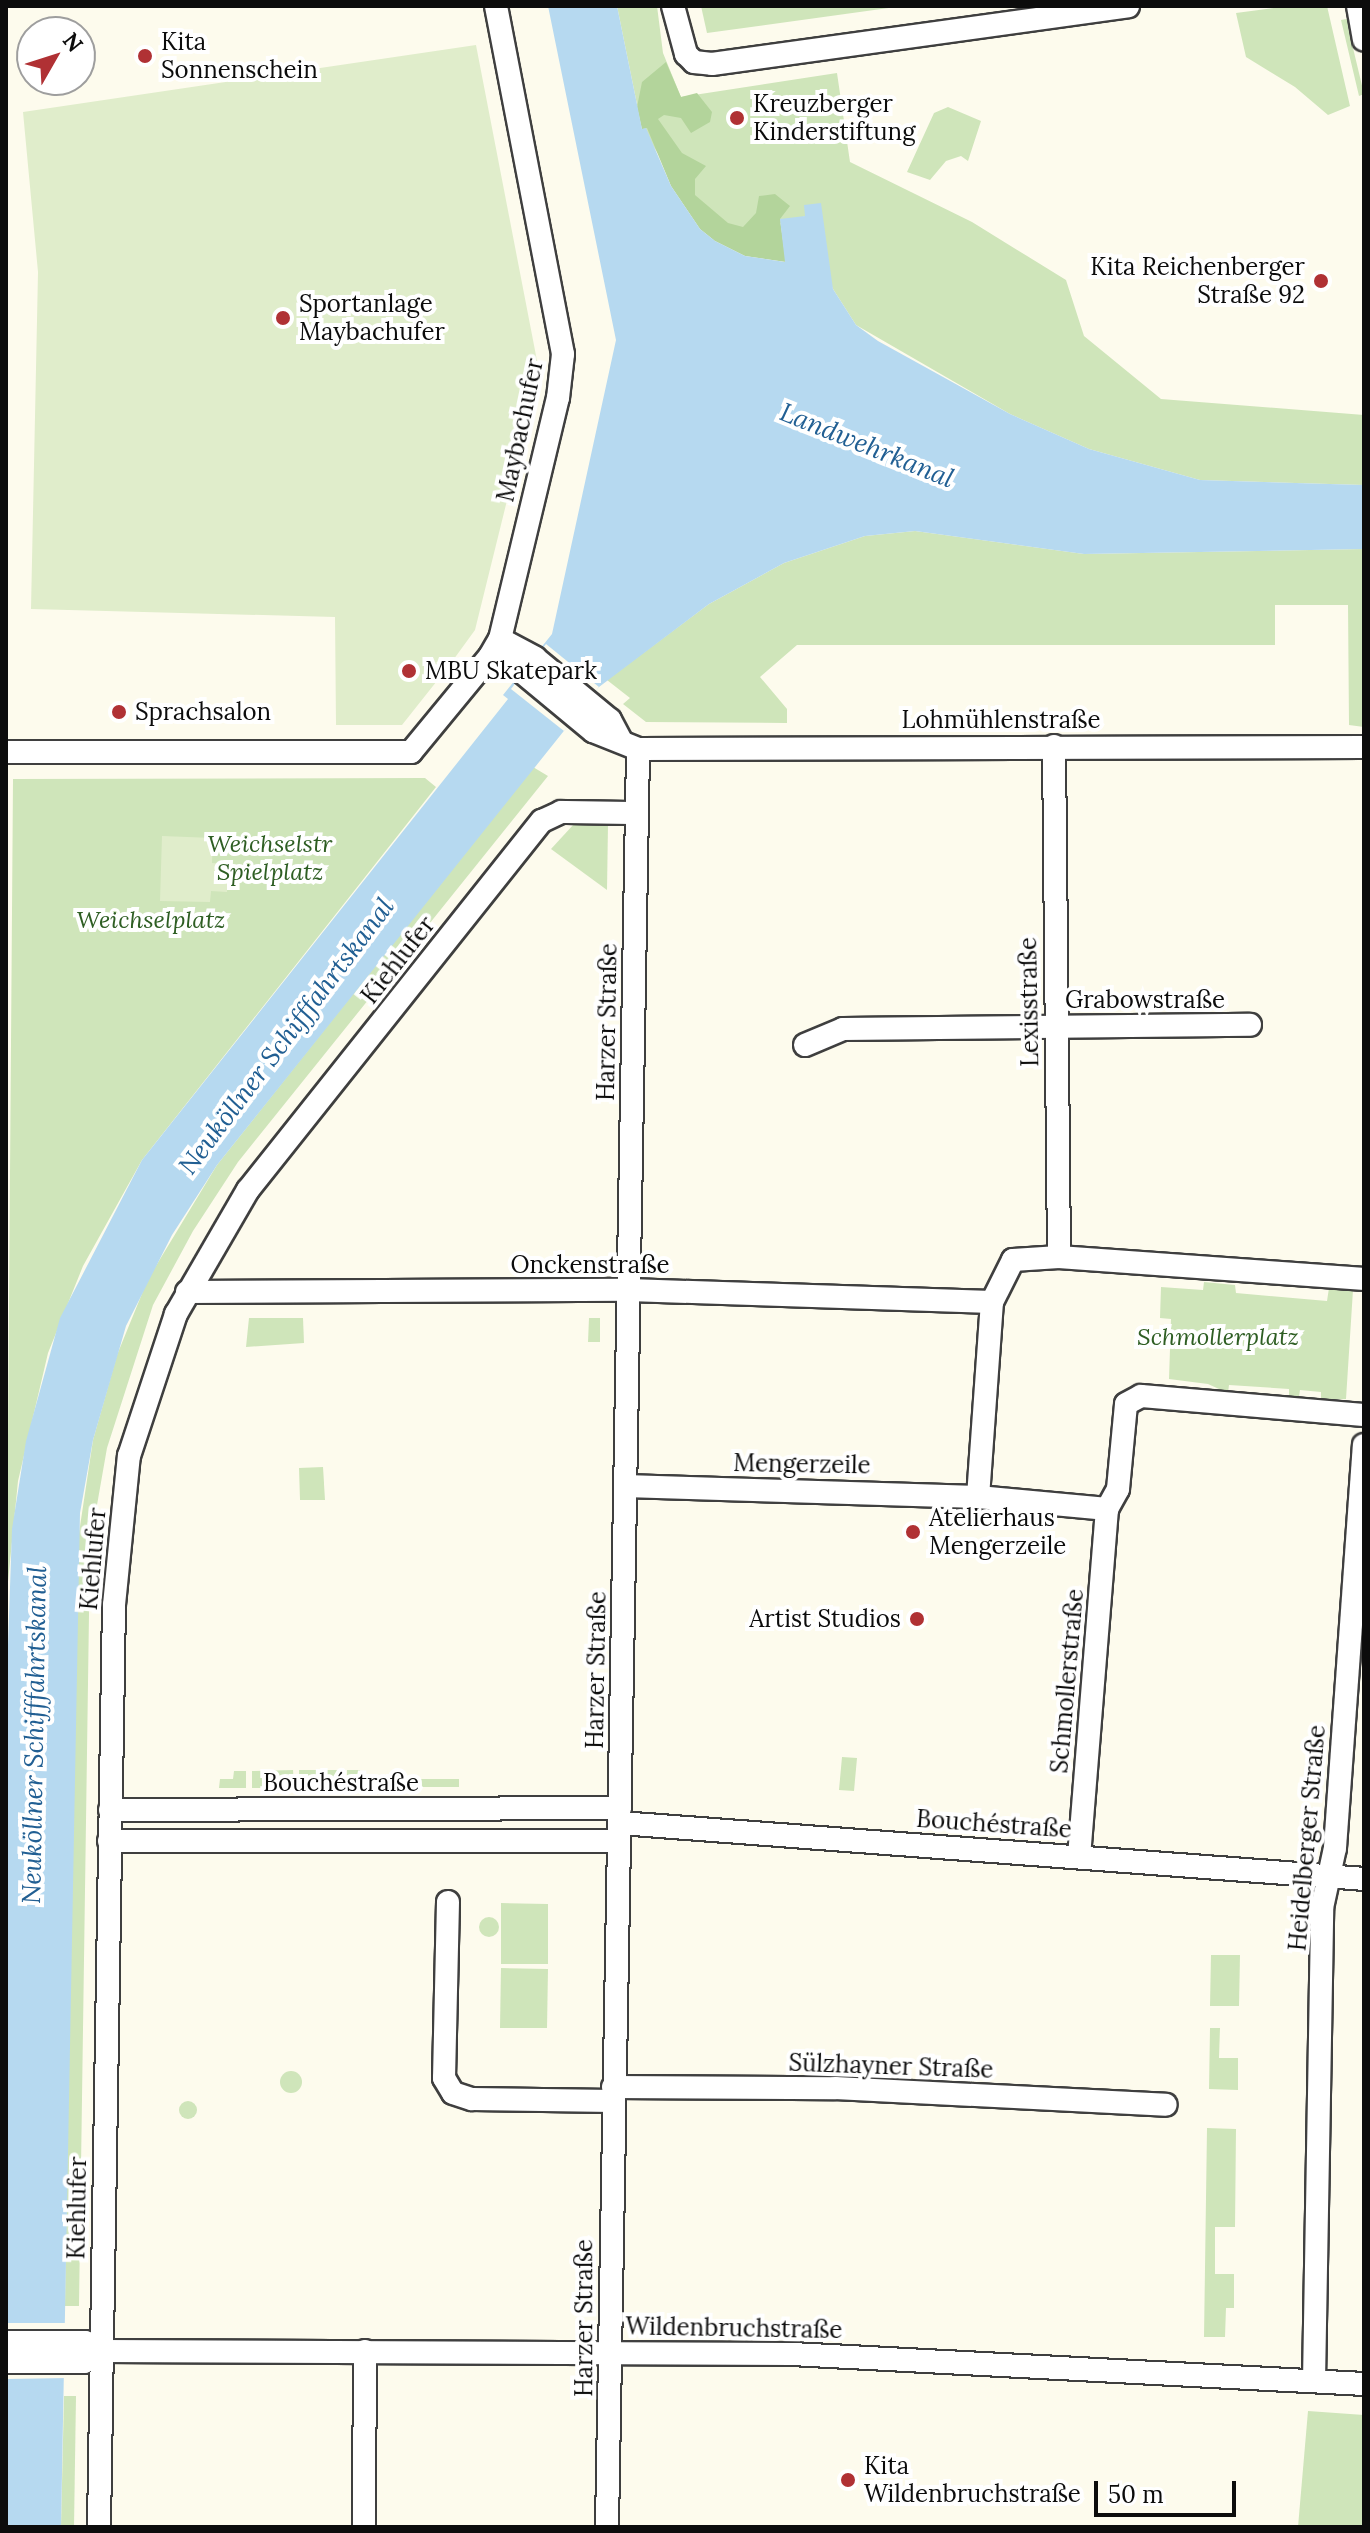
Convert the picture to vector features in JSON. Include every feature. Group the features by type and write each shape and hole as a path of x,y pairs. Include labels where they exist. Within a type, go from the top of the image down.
{"street":[{"name":"Maybachufer","path":"6,752 405,753 419,745 500,639 558,398 563,354 496,6"},
{"path":"673,6 681,45 694,62 712,64 1128,6"},
{"path":"1358,6 1364,39"},
{"path":"500,639 511,663 530,666 581,710 598,736 629,744"},
{"name":"Lohmühlenstraße","path":"629,744 1364,747"},
{"name":"Harzer Straße","path":"607,2527 636,813 629,744"},
{"name":"Lexisstraße","path":"1054,746 1059,1257"},
{"name":"Kiehlufer","path":"99,2527 114,1605 129,1456 187,1292 248,1190 527,838 561,812 636,813"},
{"name":"Grabowstraße","path":"805,1045 843,1029 1250,1025"},
{"path":"1364,1279 1059,1257 1013,1260 992,1302 978,1497 1107,1509 1118,1489 1123,1414 1132,1398 1364,1415"},
{"name":"Onckenstraße","path":"187,1292 629,1290 992,1302"},
{"name":"Heidelberger Straße","path":"1314,2381 1322,1908 1335,1848 1364,1445"},
{"name":"Mengerzeile","path":"625,1486 978,1497"},
{"name":"Schmollerstraße","path":"1079,1857 1107,1509"},
{"name":"Bouchéstraße","path":"110,1810 620,1824 1364,1879"},
{"name":"Bouchéstraße","path":"109,1841 620,1824"},
{"name":"Sülzhayner Straße","path":"448,1902 444,2078 453,2093 476,2099 835,2088 1166,2105"},
{"name":"Wildenbruchstraße","path":"6,2342 68,2352 84,2362 102,2351 610,2351 807,2355 1364,2384"},
{"path":"364,2527 365,2351"},
{"name":"Wildenbruchstraße","path":"6,2362 68,2352"}],"green space":[{"path":"617,6 657,6 663,53 681,97 837,73 850,162 972,222 1066,280 1084,336 1161,399 1364,415 1364,485 1200,480 1089,449 1010,414 856,325 833,289 806,216 715,241 642,129"},
{"path":"701,6 903,6 707,33"},
{"path":"1288,6 1327,6 1350,106 1328,115 1295,87 1246,57 1236,13"},
{"path":"1352,18 1348,27 1364,94 1359,96 1341,20"},
{"name":"Sportanlage Maybachufer","path":"476,45 539,371 475,630 451,663 435,662 448,667 402,725 336,725 335,617 31,609 38,272 23,112"},
{"path":"666,62 681,97 697,93 712,112 710,122 691,133 681,118 664,115 658,119 682,153 706,166 695,179 695,195 728,223 743,227 756,213 759,196 775,194 790,206 780,219 786,262 745,256 715,241 700,229 671,186 647,128 642,129 637,107 642,82"},
{"path":"948,107 981,121 968,161 961,156 946,161 930,180 907,172 934,113"},
{"path":"915,531 1084,554 1364,549 1364,727 1349,725 1348,605 1275,605 1275,645 797,645 760,677 787,709 787,723 646,722 623,704 630,698 607,680 709,604 784,563 865,536"},
{"path":"533,767 548,776 238,1162 193,1231 153,1305 107,1448 90,1545 79,2306 65,2306 76,1553 93,1440 117,1355 148,1279 217,1165"},
{"name":"Weichselplatz","path":"425,778 436,787 142,1160 83,1266 48,1353 18,1481 8,1582 6,1703 13,779"},
{"path":"574,824 608,824 607,890 551,849"},
{"path":"162,836 213,838 212,863 228,864 227,892 211,891 210,902 160,901"},
{"name":"Schmollerplatz","path":"1204,1282 1235,1285 1236,1293 1327,1301 1329,1288 1353,1290 1346,1399 1321,1400 1321,1392 1300,1390 1298,1403 1289,1403 1289,1389 1229,1385 1228,1393 1208,1384 1169,1379 1171,1319 1160,1318 1161,1287 1203,1290"},
{"path":"249,1318 303,1318 304,1343 246,1347"},
{"path":"589,1318 600,1318 600,1342 588,1342"},
{"path":"323,1467 325,1500 300,1500 299,1468"},
{"path":"842,1757 857,1758 854,1791 839,1790"},
{"path":"293,1770 294,1788 252,1788 252,1771"},
{"path":"299,1770 341,1770 341,1787 299,1788"},
{"path":"347,1770 360,1770 361,1779 374,1779 374,1787 347,1787"},
{"path":"234,1771 246,1771 246,1788 219,1788 220,1779 233,1779"},
{"path":"412,1779 459,1779 459,1787 412,1787"},
{"path":"501,1903 548,1904 548,1964 501,1964"},
{"path":"489,1917 496,1920 499,1927 496,1934 489,1937 482,1934 479,1927 482,1920"},
{"path":"1211,1955 1240,1955 1239,2006 1210,2006"},
{"path":"501,1968 548,1969 547,2028 500,2028"},
{"path":"1210,2028 1220,2028 1219,2058 1238,2058 1238,2090 1209,2089"},
{"path":"291,2071 299,2074 302,2082 299,2090 291,2093 283,2090 280,2082 283,2074"},
{"path":"188,2101 197,2110 188,2119 179,2110"},
{"path":"1207,2128 1236,2129 1235,2227 1215,2227 1215,2274 1234,2274 1234,2308 1226,2308 1225,2337 1204,2337"},
{"path":"64,2396 76,2396 74,2527 61,2527"},
{"path":"1308,2411 1364,2415 1364,2527 1298,2527"}],"water":[{"path":"548,6 617,6 642,129 646,128 671,186 700,229 715,241 745,256 785,262 780,219 805,216 804,205 821,203 833,289 856,325 878,341 1010,414 1089,449 1200,480 1364,485 1364,549 1084,554 915,531 865,536 784,563 709,604 599,687 217,1165 172,1235 126,1326 93,1440 80,1513 61,2527 6,2527 6,1703 12,1529 26,1441 60,1318 142,1160 508,699 503,695 552,634 616,340"}],"pier":[{"path":"546,644 599,687 564,731 511,689"},
{"path":"6,2323 68,2323 68,2378 6,2379"}],"place":[{"name":"Kita Sonnenschein","path":"145,56"},
{"name":"Kreuzberger Kinderstiftung","path":"737,118"},
{"name":"Kita Reichenberger Straße 92","path":"1321,281"},
{"name":"Sportanlage Maybachufer","path":"283,318"},
{"name":"MBU Skatepark","path":"409,671"},
{"name":"Sprachsalon","path":"119,712"},
{"name":"Atelierhaus Mengerzeile","path":"913,1532"},
{"name":"Artist Studios","path":"917,1619"},
{"name":"Kita Wildenbruchstraße","path":"848,2480"}],"water label":[{"name":"Landwehrkanal","path":"867,445"},
{"name":"Neuköllner Schifffahrtskanal","path":"286,1036"},
{"name":"Neuköllner Schifffahrtskanal","path":"34,1735"}],"park label":[{"name":"Weichselstr Spielplatz","path":"270,858"}]}
